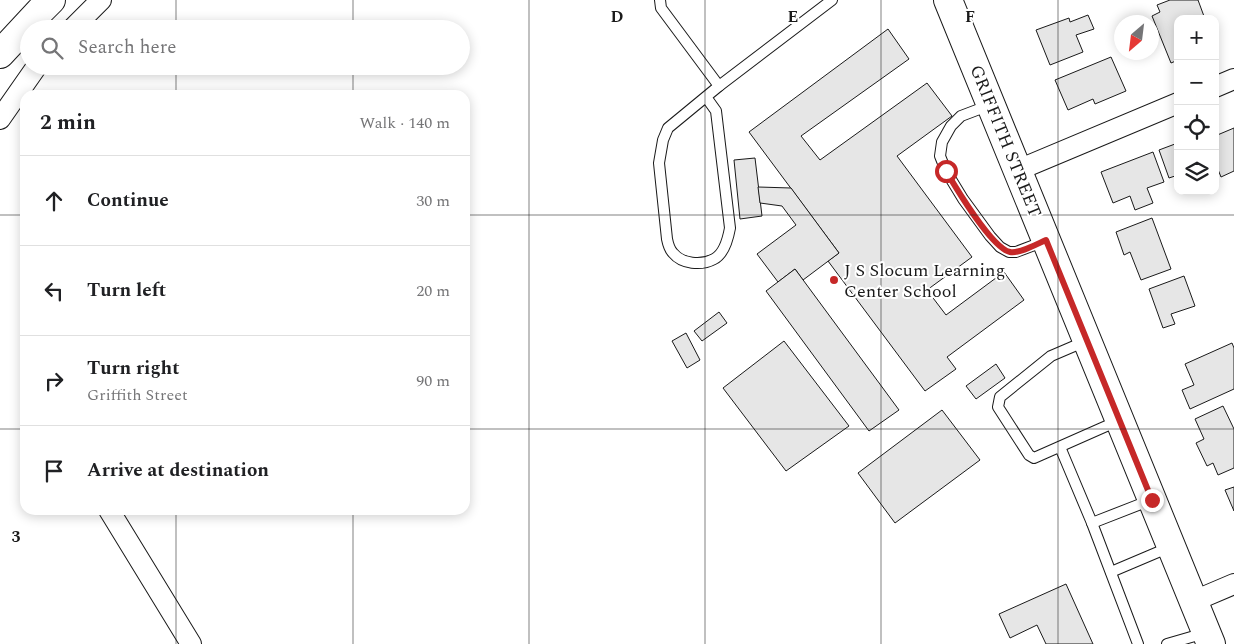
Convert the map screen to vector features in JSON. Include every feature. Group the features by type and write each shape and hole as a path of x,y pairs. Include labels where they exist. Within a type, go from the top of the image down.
{"main road":[{"path":"32,20 51,0"},
{"name":"GRIFFITH STREET","path":"948,0 1208,638"},
{"path":"0,54 20,32"}],"street":[{"path":"81,20 101,0"},
{"path":"20,90 31,75"},
{"path":"1219,85 1234,79"},
{"path":"0,119 20,90"},
{"path":"1018,170 1174,105"},
{"path":"112,515 191,644"},
{"path":"1194,601 1234,584"}],"lane":[{"path":"660,0 660,8 719,86"},
{"path":"706,97 716,111 730,228 729,236 722,250 714,259 702,263 692,263 681,260 674,254 669,248 666,239 659,163 663,140 668,128 719,86 832,0"},
{"path":"991,104 961,116 951,126 942,142 940,156 946,171 963,199 1000,247 1009,252 1016,252 1046,240"},
{"path":"1087,340 1051,356 1000,397 998,407 1029,455 1034,458 1120,420"},
{"path":"1060,447 1092,523 1138,644"},
{"path":"1092,523 1152,500"},
{"path":"1111,572 1172,547"},
{"path":"1167,644 1208,638"}],"building":[{"path":"1170,0 1198,0 1204,15 1174,15 1174,62 1171,63 1159,33 1159,15 1154,15 1160,12 1157,5"},
{"path":"1088,15 1094,29 1076,35 1083,52 1050,65 1036,30 1069,18 1070,22"},
{"path":"888,29 909,59 801,136 820,160 927,83 952,116 897,156 972,257 927,290 946,315 1004,272 1024,300 947,357 956,369 925,391 828,261 839,253 749,132"},
{"path":"1111,57 1126,91 1095,104 1093,99 1068,110 1055,80"},
{"path":"1234,128 1234,171 1221,177 1219,172 1219,134"},
{"path":"1174,144 1174,176 1169,178 1159,150"},
{"path":"1153,152 1164,182 1147,188 1153,203 1135,210 1130,196 1113,203 1101,172"},
{"path":"755,158 762,216 740,219 734,160"},
{"path":"758,187 791,188 839,253 803,280 795,269 778,282 757,254 796,225 782,206 760,203"},
{"path":"1152,218 1171,269 1141,280 1130,252 1124,255 1116,232"},
{"path":"795,269 899,410 869,431 766,291"},
{"path":"1184,276 1195,306 1171,314 1175,324 1163,328 1149,289"},
{"path":"719,312 727,323 702,341 694,331"},
{"path":"686,333 700,360 687,368 672,341"},
{"path":"784,341 849,426 786,471 723,388"},
{"path":"1232,343 1234,348 1234,389 1190,409 1182,390 1194,385 1185,364"},
{"path":"996,364 1005,378 976,399 966,386"},
{"path":"1223,406 1234,429 1234,468 1218,475 1213,463 1207,466 1196,443 1204,439 1195,419"},
{"path":"942,410 980,460 895,523 858,473"},
{"path":"1234,487 1234,511 1225,490"},
{"path":"1066,584 1093,644 1046,644 1037,625 1010,638 999,614"}],"place":[{"name":"J S Slocum Learning Center School","path":"834,280"}],"route":[{"path":"946,171 963,199 1000,247 1009,252 1016,252 1046,240 1152,500"}]}
